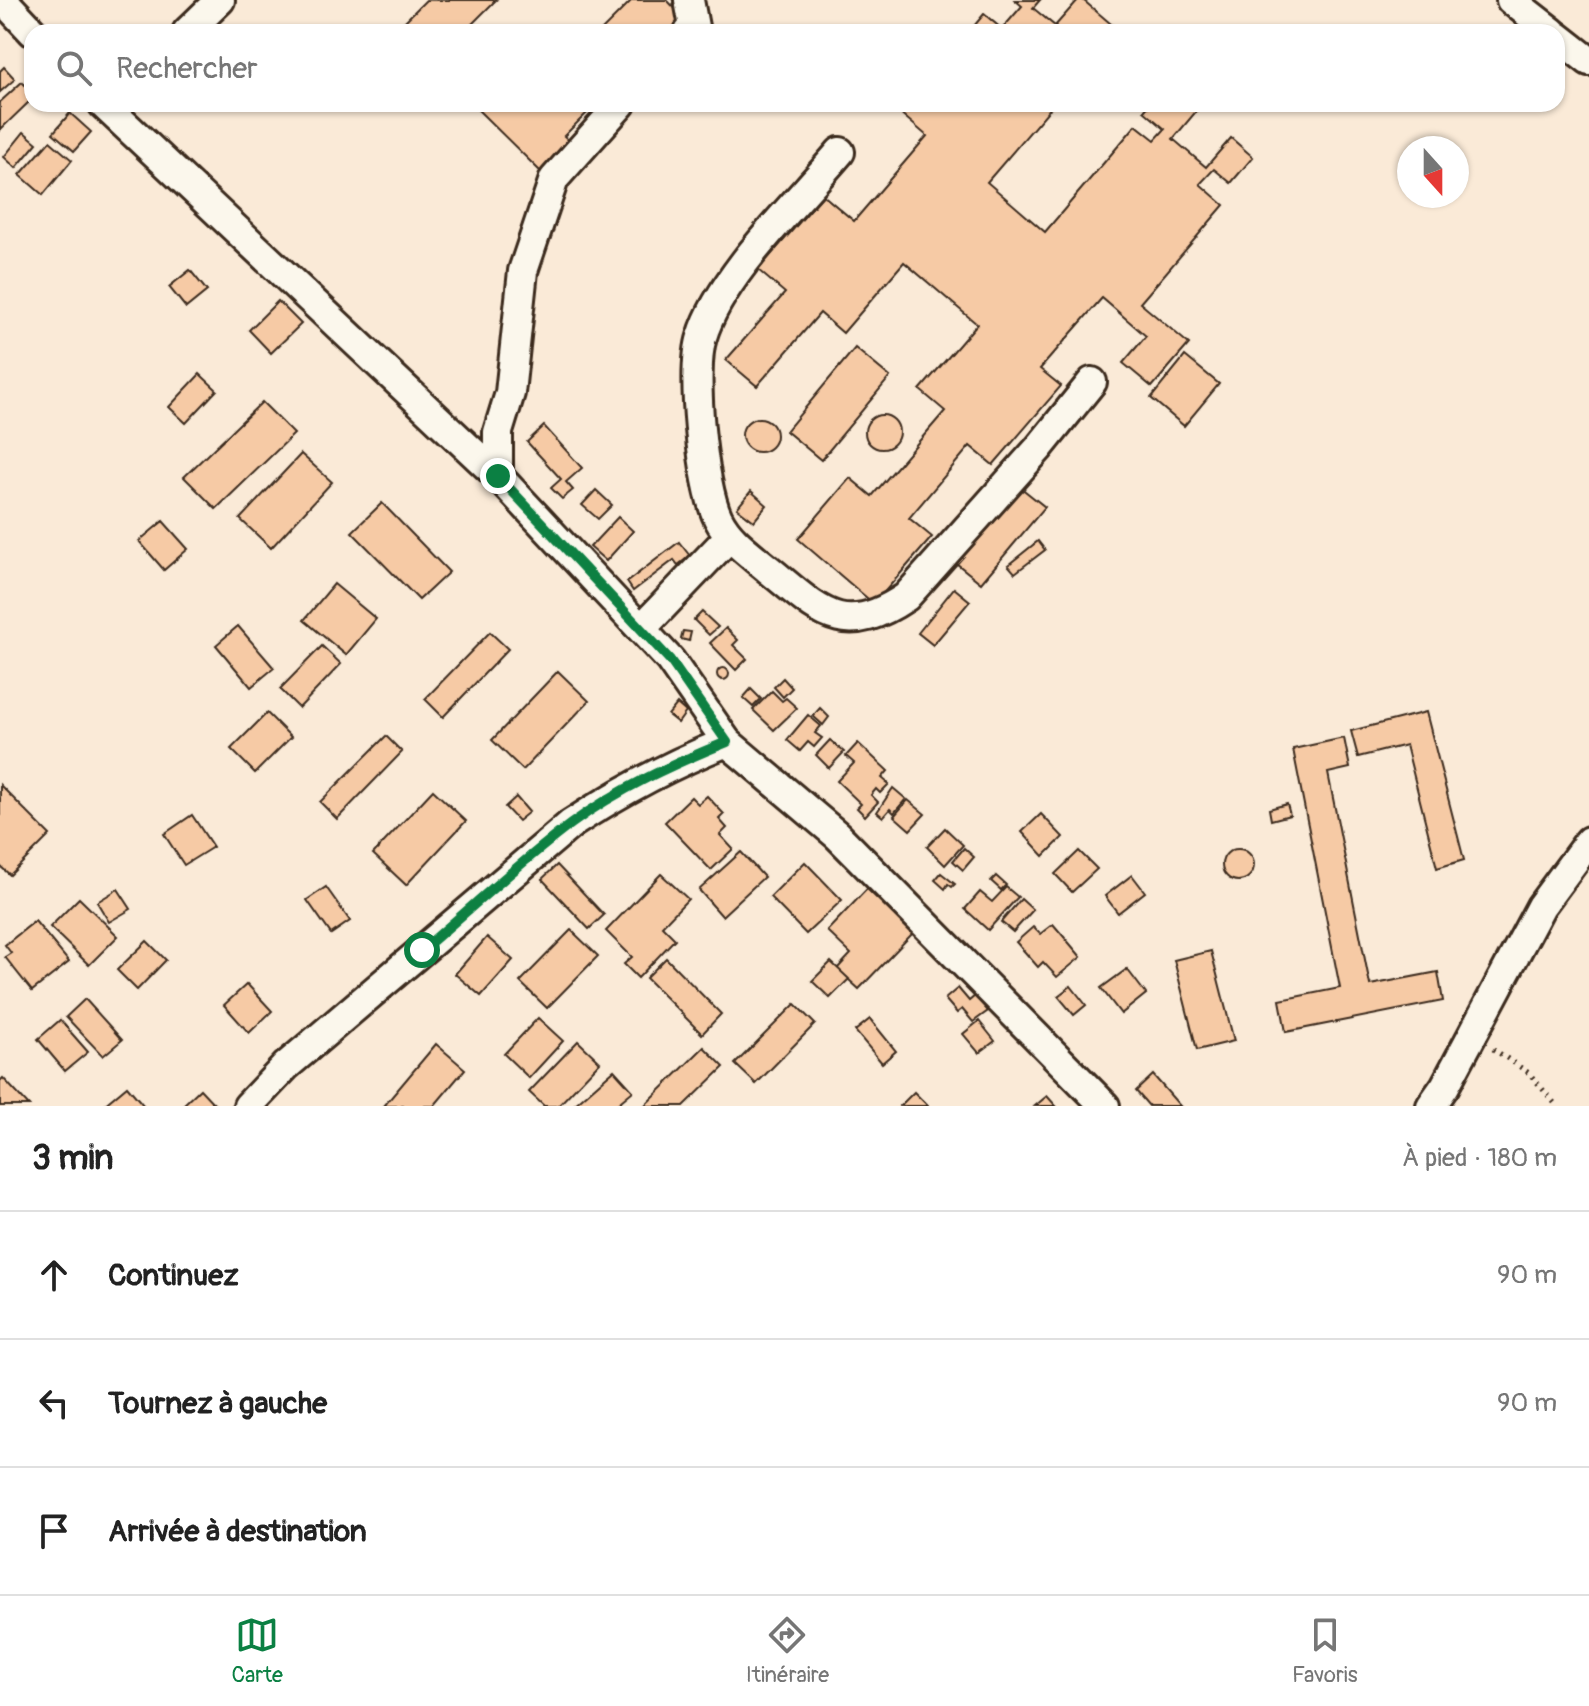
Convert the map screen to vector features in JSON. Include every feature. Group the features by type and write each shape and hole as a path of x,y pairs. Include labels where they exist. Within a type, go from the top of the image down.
{"street":[{"path":"3,0 26,24"},
{"path":"195,24 220,0"},
{"path":"689,0 693,24"},
{"path":"1511,0 1542,24"},
{"path":"1565,42 1589,61"},
{"path":"114,112 498,476 670,660 727,742 837,835 1105,1106"},
{"path":"498,476 498,432 510,393 523,271 554,179 614,112"},
{"path":"840,152 753,253 715,303 701,339 697,376 707,480 716,514 729,537 823,614 867,617 887,610 906,597 1038,449 1092,382"},
{"path":"642,628 729,537"},
{"path":"248,1106 286,1066 571,824 642,780 727,742"},
{"path":"1431,1106 1541,906 1589,841"}],"path":[{"path":"1464,1050 1494,1049 1529,1073 1557,1106"}],"building":[{"path":"426,0 496,0 472,24 402,24"},
{"path":"632,0 667,0 683,17 676,24 608,24"},
{"path":"1015,0 1040,0 1033,8 1053,24 1006,24 1022,6"},
{"path":"1078,0 1083,0 1111,24 1057,24"},
{"path":"984,14 996,24 976,24"},
{"path":"4,67 15,79 0,92 0,71"},
{"path":"22,82 24,84 24,107 0,130 0,102"},
{"path":"480,112 588,112 564,136 571,142 541,172"},
{"path":"899,112 1047,112 987,182 1045,232 1136,125 1155,140 1165,129 1145,112 1196,112 1173,139 1206,167 1231,138 1253,157 1231,183 1214,169 1200,184 1224,205 1140,303 1189,344 1152,387 1123,363 1146,336 1102,298 1040,369 1061,386 993,465 970,446 909,518 932,537 874,604 798,539 850,478 872,496 945,411 920,390 977,324 904,262 843,333 820,313 757,386 726,360 785,293 758,270 823,195 854,221 927,136"},
{"path":"70,113 91,132 74,151 53,133"},
{"path":"24,132 37,143 16,168 4,157"},
{"path":"50,141 72,160 43,195 20,175"},
{"path":"190,270 207,291 186,308 169,287"},
{"path":"278,301 301,324 271,353 249,330"},
{"path":"855,348 890,377 821,460 786,431"},
{"path":"1185,356 1219,384 1184,426 1151,398"},
{"path":"200,374 217,390 186,423 169,407"},
{"path":"262,402 294,434 216,509 184,477"},
{"path":"882,415 894,420 899,432 894,444 882,449 870,444 865,432 870,420"},
{"path":"759,418 771,423 776,435 771,447 759,452 747,447 742,435 747,423"},
{"path":"544,426 582,468 566,482 573,490 562,499 551,488 561,479 527,442"},
{"path":"301,454 332,482 271,548 240,519"},
{"path":"1020,487 1045,507 981,583 956,563"},
{"path":"596,490 612,505 598,519 582,505"},
{"path":"751,491 767,505 754,521 737,508"},
{"path":"382,503 449,572 419,600 352,532"},
{"path":"618,517 633,531 606,561 590,547"},
{"path":"163,521 188,549 164,570 139,541"},
{"path":"1038,541 1045,550 1015,573 1008,565"},
{"path":"679,542 690,556 678,565 674,560 633,591 627,582"},
{"path":"334,584 376,619 346,655 304,620"},
{"path":"954,588 970,601 933,645 918,633"},
{"path":"702,612 718,627 709,635 694,620"},
{"path":"238,626 274,668 251,687 216,645"},
{"path":"726,628 738,640 733,645 747,659 736,670 710,643"},
{"path":"683,631 691,632 689,641 681,639"},
{"path":"490,632 508,649 443,717 425,699"},
{"path":"322,646 341,664 299,708 280,689"},
{"path":"723,668 729,674 723,680 717,674"},
{"path":"558,671 589,701 523,770 492,740"},
{"path":"783,678 792,688 783,697 774,687"},
{"path":"751,689 761,699 753,707 743,698"},
{"path":"772,691 782,701 786,698 797,708 774,730 753,710"},
{"path":"677,704 686,712 678,723 668,715"},
{"path":"820,708 829,717 823,725 813,716"},
{"path":"1426,712 1464,860 1437,868 1406,745 1358,757 1351,731"},
{"path":"267,713 291,737 255,773 231,749"},
{"path":"808,715 821,726 815,733 822,738 814,747 808,742 800,751 787,740"},
{"path":"386,736 402,752 337,819 320,802"},
{"path":"1344,738 1350,768 1328,773 1370,985 1438,972 1443,1001 1286,1032 1280,1000 1340,988 1293,749"},
{"path":"830,740 844,752 829,768 816,755"},
{"path":"858,743 888,771 882,778 889,784 880,793 876,789 871,795 878,802 865,816 857,808 861,804 837,781 854,763 846,756"},
{"path":"0,785 50,835 10,875 0,866"},
{"path":"893,788 906,799 894,813 890,809 883,817 877,812"},
{"path":"433,790 466,821 406,885 373,854"},
{"path":"707,796 724,814 719,819 727,828 720,835 733,849 711,870 665,822 691,797 698,804"},
{"path":"516,797 529,812 518,821 505,807"},
{"path":"908,800 925,814 910,830 894,816"},
{"path":"1287,804 1290,815 1271,820 1269,809"},
{"path":"1041,814 1063,837 1044,856 1022,832"},
{"path":"192,815 213,847 184,865 164,834"},
{"path":"945,828 963,845 945,865 927,847"},
{"path":"964,848 974,857 963,870 953,861"},
{"path":"1238,849 1249,854 1254,865 1249,876 1238,881 1227,876 1222,865 1227,854"},
{"path":"1079,851 1097,869 1072,892 1055,874"},
{"path":"741,852 764,877 722,916 699,890"},
{"path":"805,862 842,900 806,934 770,897"},
{"path":"557,865 604,915 589,929 542,879"},
{"path":"941,873 955,884 952,887 948,884 945,889 935,880"},
{"path":"661,874 688,899 662,926 675,939 638,978 624,964 632,957 606,931"},
{"path":"1132,875 1145,892 1118,913 1105,896"},
{"path":"996,876 1006,885 1001,890 991,881"},
{"path":"326,887 350,921 331,934 307,900"},
{"path":"1006,887 1018,897 988,930 965,909 980,892 992,902"},
{"path":"118,889 131,909 109,922 97,902"},
{"path":"867,889 913,933 859,989 837,969 851,954 827,931"},
{"path":"79,898 118,936 89,965 50,927"},
{"path":"1021,899 1033,910 1013,932 1001,922"},
{"path":"35,921 69,962 32,991 5,957 11,953 5,945"},
{"path":"1053,924 1081,957 1057,977 1043,962 1038,967 1016,942 1033,927 1040,934"},
{"path":"571,930 598,956 547,1008 520,982"},
{"path":"487,937 513,960 481,996 455,974"},
{"path":"147,941 166,960 137,990 117,970"},
{"path":"1211,951 1234,1041 1197,1050 1174,960"},
{"path":"666,958 721,1014 702,1034 646,978"},
{"path":"831,962 849,979 830,998 812,981"},
{"path":"1127,969 1146,994 1121,1014 1101,988"},
{"path":"247,984 272,1011 249,1033 224,1005"},
{"path":"1071,986 1086,1005 1074,1015 1058,996"},
{"path":"958,988 969,1001 975,996 988,1011 973,1022 962,1009 957,1013 945,999"},
{"path":"85,999 122,1040 103,1056 66,1017"},
{"path":"795,1004 815,1024 756,1084 735,1064"},
{"path":"538,1018 563,1041 529,1078 504,1054"},
{"path":"870,1019 896,1051 882,1063 855,1031"},
{"path":"60,1020 88,1052 65,1071 38,1039"},
{"path":"979,1021 995,1041 979,1053 963,1034"},
{"path":"578,1041 600,1062 558,1106 544,1106 529,1092"},
{"path":"436,1044 465,1069 434,1106 384,1106"},
{"path":"704,1047 724,1067 684,1106 644,1106"},
{"path":"614,1070 633,1091 615,1106 573,1106"},
{"path":"1153,1075 1180,1106 1149,1106 1136,1091"},
{"path":"3,1078 29,1106 0,1106 0,1081"},
{"path":"127,1086 144,1106 103,1106"},
{"path":"200,1089 216,1106 182,1106"},
{"path":"914,1092 928,1106 900,1106"},
{"path":"1047,1096 1056,1106 1035,1106"}],"route":[{"path":"422,950 571,824 619,792 677,762 727,742 670,660 498,476"}]}
